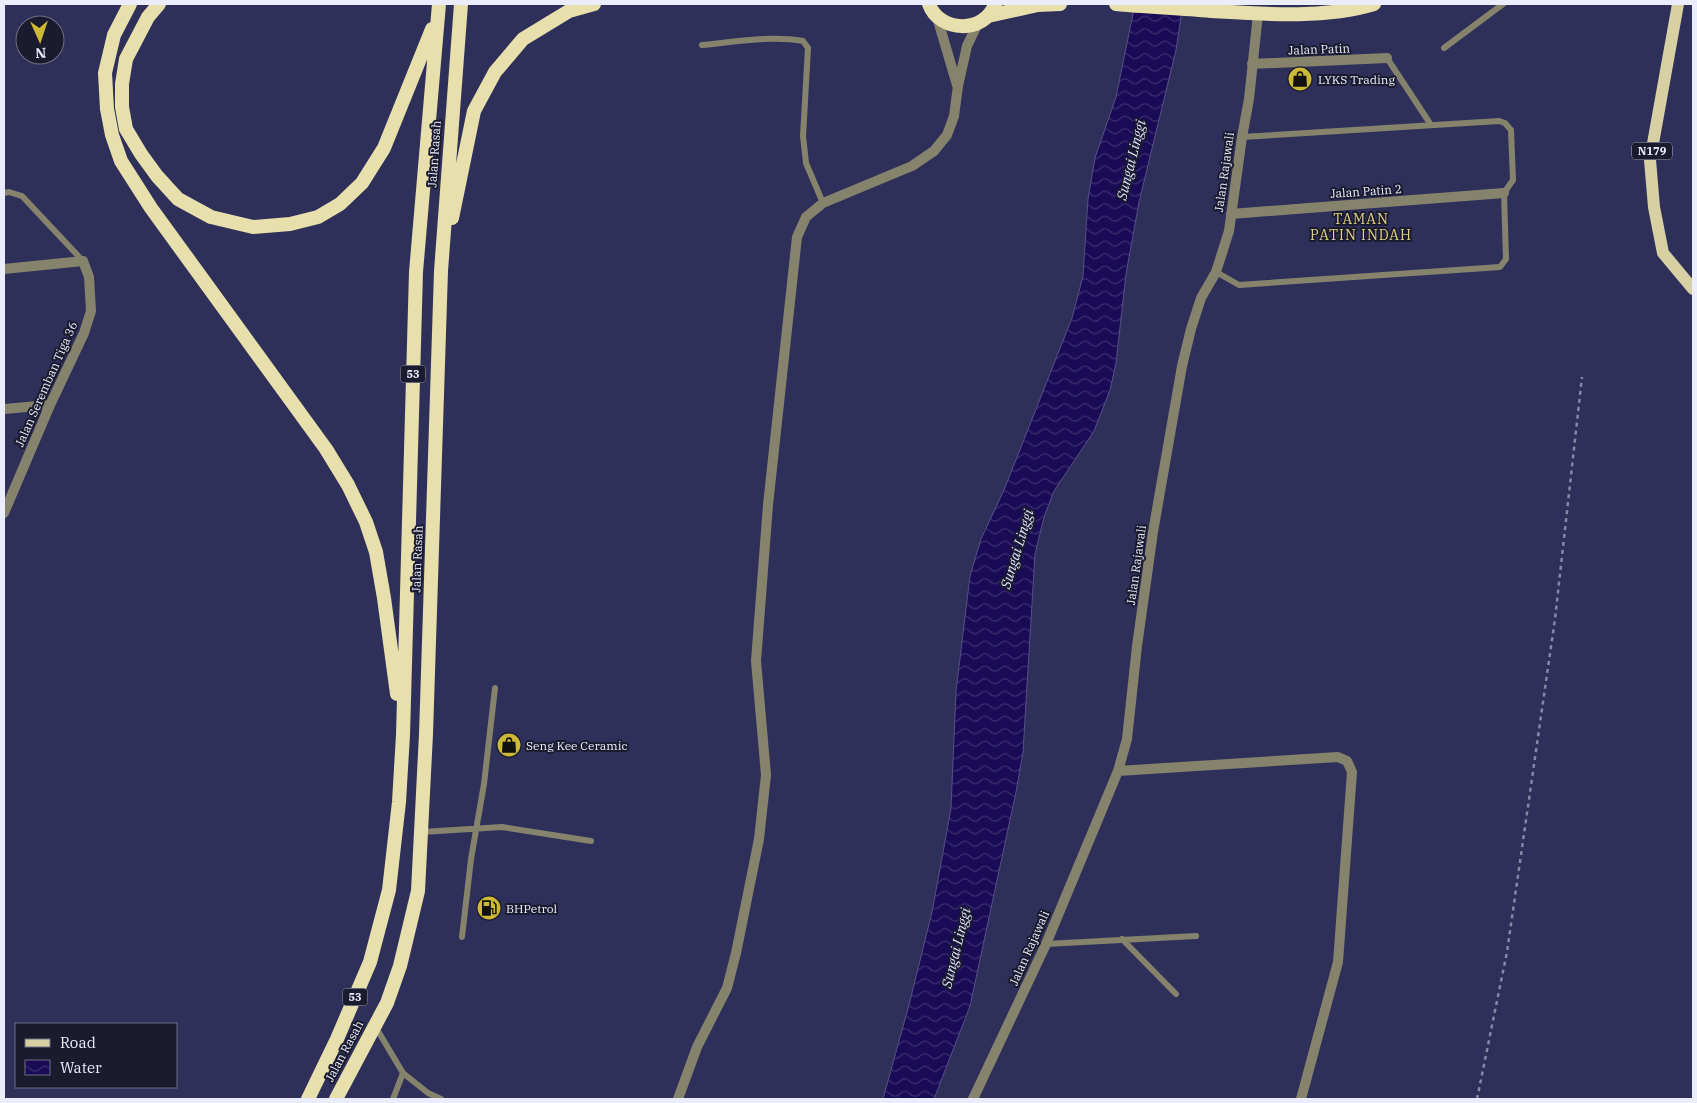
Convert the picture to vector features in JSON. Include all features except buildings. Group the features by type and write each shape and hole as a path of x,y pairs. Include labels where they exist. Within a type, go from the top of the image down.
{"highway":[{"path":"130,4 114,35 105,73 107,109 112,135 122,161 151,208 326,449 352,492 366,522 376,552 403,734"},
{"path":"159,4 148,17 126,59 122,84 122,107 126,129 156,176 178,199 211,217 253,227 290,224 318,217 340,204 362,183 384,148 439,9"},
{"path":"441,272 474,111 495,72 523,39 569,11 594,4"},
{"path":"929,8 946,24 968,26 987,14 1060,4"},
{"path":"1116,4 1236,12 1258,9 1306,14 1374,4"},
{"name":"Jalan Rasah","path":"308,1099 337,1039 370,962 389,890 398,812 403,734 416,272 439,9"},
{"name":"Jalan Rasah","path":"336,1099 387,1003 400,966 418,890 422,832 441,272 460,10"}],"main road":[{"name":"N179","path":"1678,4 1650,160 1654,207 1663,253 1693,289"}],"street":[{"path":"929,8 958,86"},
{"name":"Jalan Rajawali","path":"973,1099 1046,944 1118,771 1127,738 1137,646 1153,532 1182,366 1200,298 1216,272 1229,231 1249,99 1258,9"},
{"path":"678,1099 697,1047 727,988 759,839 766,776 756,661 773,457 798,237 806,217 823,203 912,166 934,151 947,135 954,116 958,86 967,46 987,14"},
{"name":"Jalan Patin","path":"1252,64 1387,58"},
{"name":"Jalan Patin 2","path":"1231,214 1504,193"},
{"path":"4,269 83,261"},
{"name":"Jalan Seremban Tiga 36","path":"4,513 50,405 84,333 90,311 89,277 83,261"},
{"path":"4,409 50,405"},
{"path":"1118,771 1338,757 1347,761 1352,772 1338,962 1301,1099"}],"lane":[{"path":"1444,48 1503,4"},
{"path":"702,45 753,40 791,39 803,41 808,48 803,136 806,163 823,203"},
{"path":"1387,58 1431,125"},
{"path":"1216,272 1239,285 1500,267 1506,258 1504,193 1514,180 1511,130 1505,123 1499,121 1242,137"},
{"path":"4,193 9,192 22,196 83,261"},
{"path":"462,937 475,828 484,784 495,688"},
{"path":"422,832 502,827 592,841"},
{"path":"1046,944 1196,936"},
{"path":"1122,940 1176,994"},
{"path":"375,1025 403,1074 426,1096 441,1099"},
{"path":"393,1099 403,1074"}],"path":[{"path":"1476,1099 1507,952 1555,619 1582,376"}],"water":[{"name":"Sungai Linggi","path":"1135,4 1183,4 1176,50 1139,202 1126,274 1116,363 1110,390 1094,431 1054,491 1044,517 1035,554 1023,752 970,1006 934,1099 883,1099 932,912 951,808 956,691 970,576 981,539 1004,490 1072,318 1083,276 1088,199 1095,158 1116,97"}],"place":[{"name":"LYKS Trading","path":"1300,79"},
{"name":"Seng Kee Ceramic","path":"509,745"},
{"name":"BHPetrol","path":"489,908"}],"district":[{"name":"TAMAN PATIN INDAH","path":"1361,227"}]}
